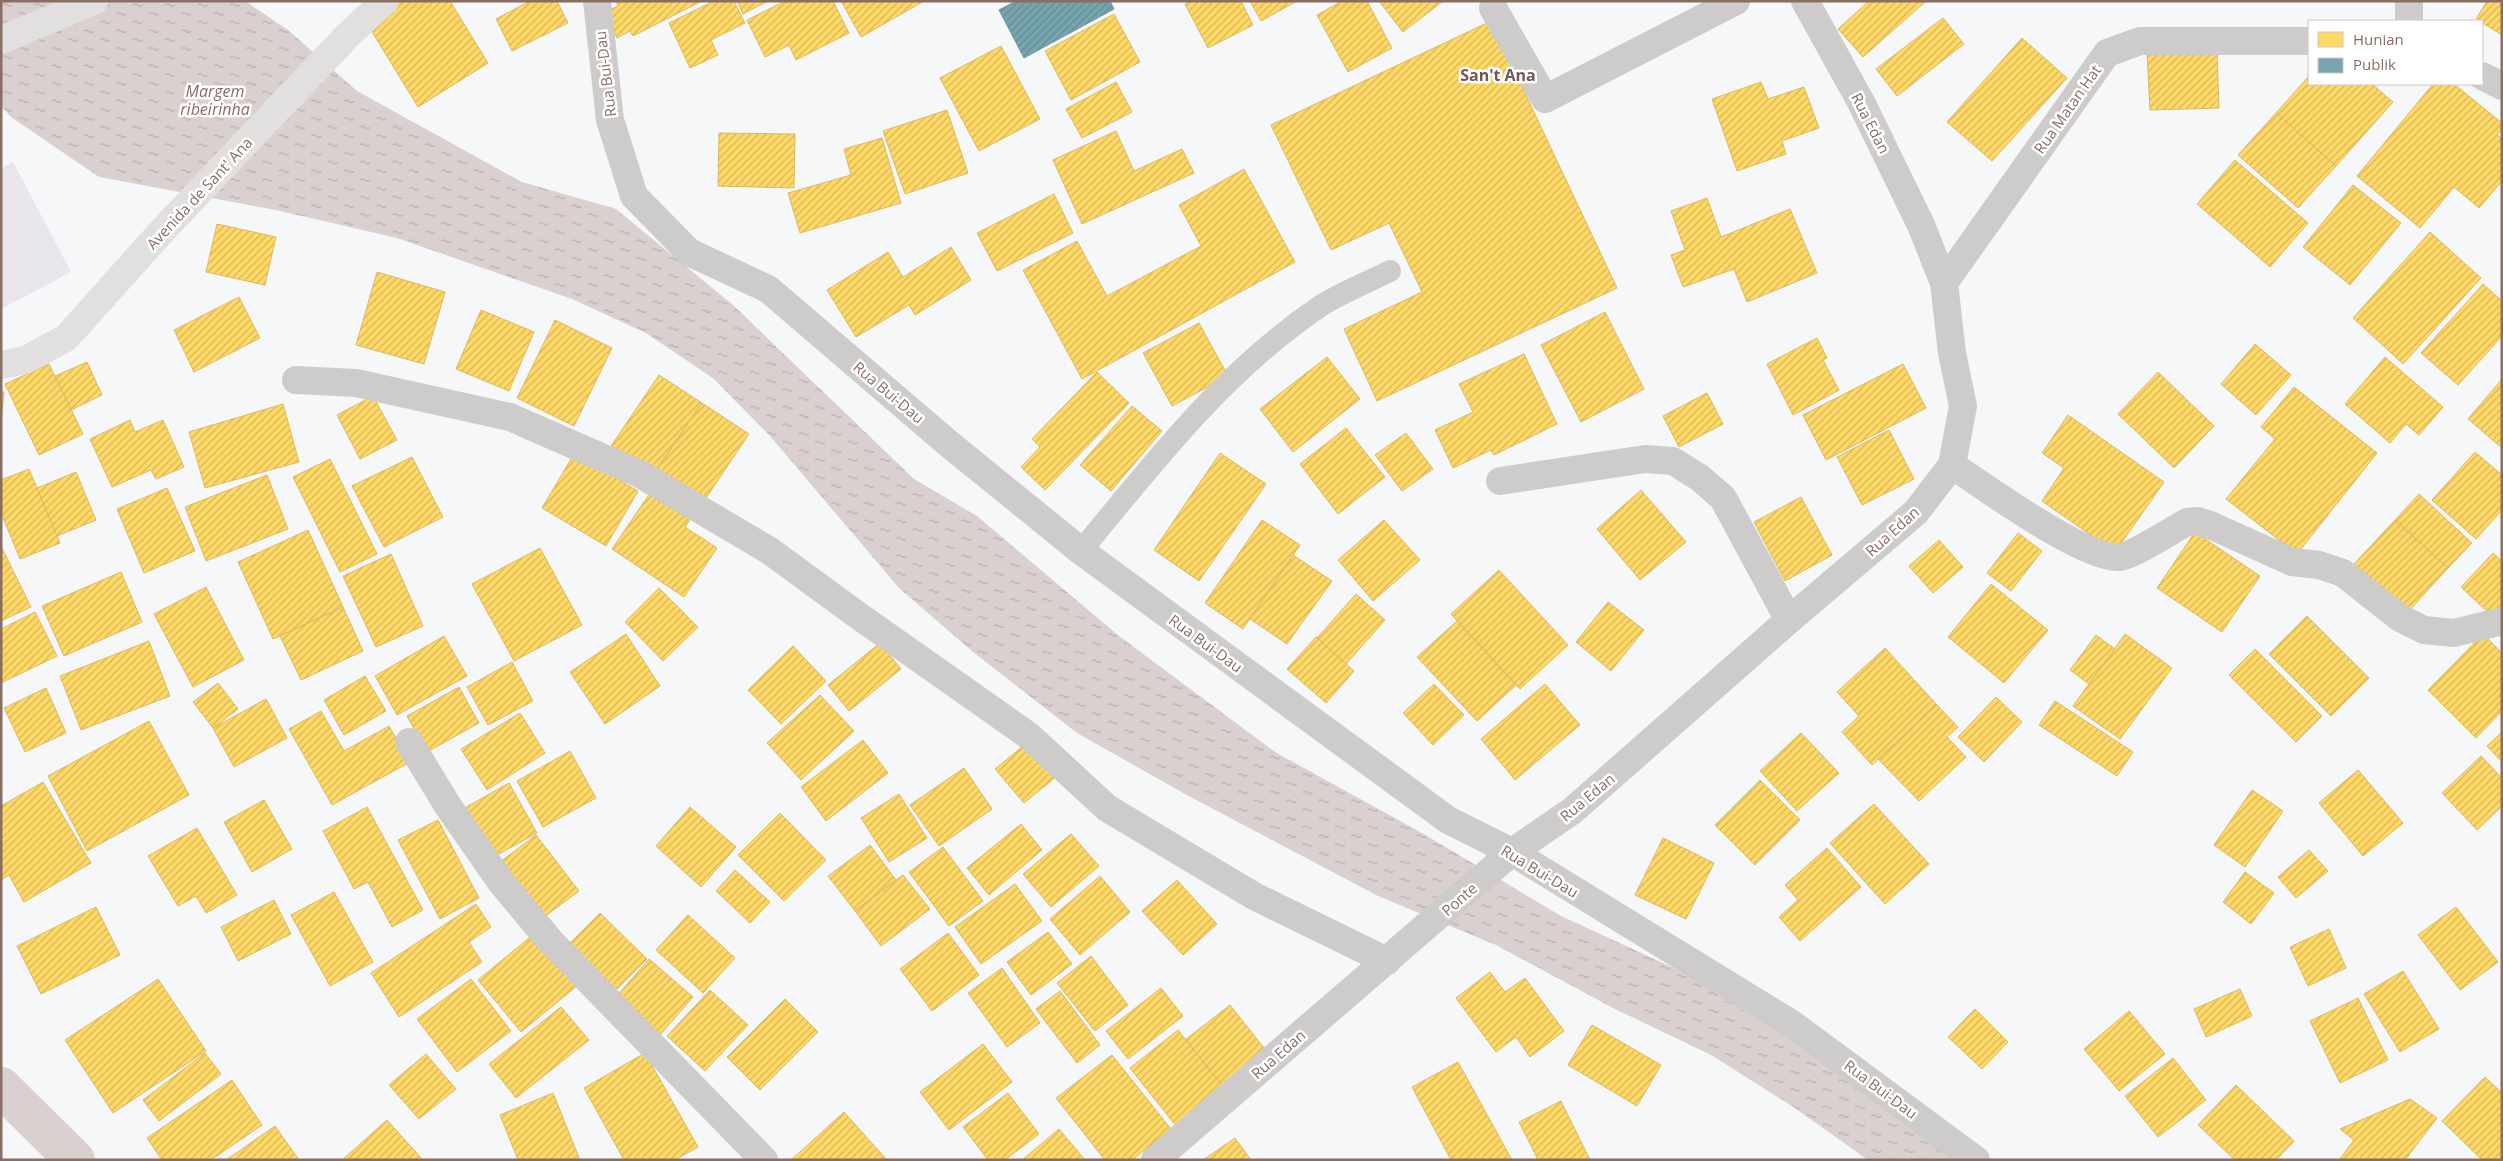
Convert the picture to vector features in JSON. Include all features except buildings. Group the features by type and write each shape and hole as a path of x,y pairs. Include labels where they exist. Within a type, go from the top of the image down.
{"main road":[{"path":"1,40 94,1"},
{"name":"Avenida de Sant' Ana","path":"1,365 25,360 66,338 162,231 348,35 385,1"}],"street":[{"name":"Rua Bui-Dau","path":"597,1 610,120 634,196 689,252 768,289 949,444 1082,552 1503,860 1792,1024 1976,1160"},
{"path":"1493,8 1546,99 1736,1"},
{"name":"Rua Edan","path":"1503,860 1572,811 1789,620 1916,512 1952,464 1963,406 1952,353 1944,283 1921,225 1861,102 1805,1"},
{"path":"2409,1 2409,20"},
{"name":"Rua Matan Hat","path":"1944,283 2107,52 2140,41 2308,42"},
{"path":"2483,76 2502,86"},
{"path":"296,380 356,383 510,417 640,474 770,551 1029,736 1107,808 1254,896 1387,961"},
{"path":"1500,481 1645,459 1673,461 1700,478 1723,498 1789,620"},
{"path":"1952,464 2008,503 2085,548 2109,557 2123,556 2187,522 2197,521 2292,562 2319,565 2342,573 2400,618 2424,630 2454,633 2502,621"},
{"path":"409,742 448,806 501,882 545,935 764,1160"},
{"name":"Ponte","path":"1424,929 1503,860"},
{"name":"Rua Edan","path":"1155,1160 1424,929"}],"lane":[{"path":"1082,552 1168,445 1247,362 1323,305 1390,271"}],"shaded area":[{"path":"13,162 71,272 1,309 1,168"}],"water":[{"name":"Margem ribeirinha","path":"1,1 245,1 288,30 357,91 522,182 616,209 733,305 914,479 977,516 1119,636 1275,752 1422,833 1561,916 1676,969 1759,1014 1960,1160 1868,1160 1792,1106 1711,1055 1613,1008 1496,945 1378,896 1185,794 1077,733 973,652 899,588 770,436 714,379 646,333 572,299 397,238 276,210 99,177 11,117 1,106"}],"waterway":[{"path":"1,1087 75,1160"}],"district":[{"name":"San't Ana","path":"1498,75"}]}
